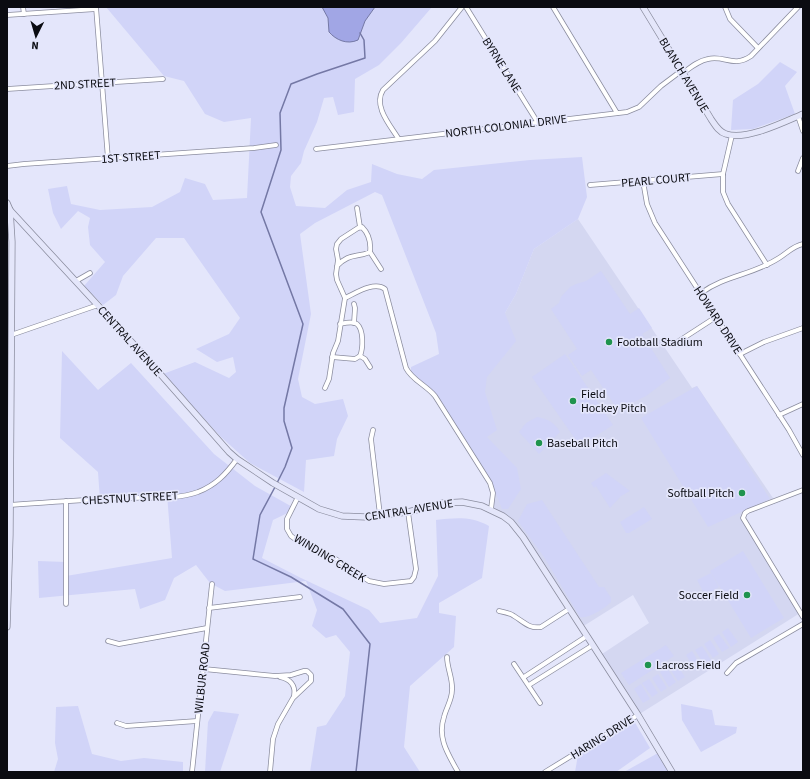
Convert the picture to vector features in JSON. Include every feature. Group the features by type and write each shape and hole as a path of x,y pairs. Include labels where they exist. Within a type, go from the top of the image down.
{"street":[{"path":"23,7 24,14"},
{"path":"398,138 381,108 379,99 380,94 435,41 462,7"},
{"name":"BYRNE LANE","path":"466,7 538,123"},
{"path":"553,7 617,113"},
{"name":"BLANCH AVENUE","path":"643,7 716,127 725,134 732,135"},
{"path":"725,7 730,19 758,48"},
{"name":"NORTH COLONIAL DRIVE","path":"316,149 398,138 627,112 639,107 661,86 702,60 713,58 741,61 751,56 798,7"},
{"path":"7,15 96,8 108,159"},
{"name":"2ND STREET","path":"7,89 163,79"},
{"path":"767,265 728,204 723,192 723,174 732,135 759,132 800,115 803,131"},
{"name":"1ST STREET","path":"7,166 254,148 276,145"},
{"path":"798,171 803,158"},
{"name":"PEARL COURT","path":"590,184 723,174"},
{"name":"HOWARD DRIVE","path":"643,181 647,204 655,223 779,415 803,455"},
{"path":"7,203 10,210 12,242 9,312 11,336 9,366 8,478 10,505 8,535 7,627"},
{"path":"357,208 360,227 366,232 370,252 381,269"},
{"name":"CENTRAL AVENUE","path":"10,210 98,305 229,452 279,487 319,509 342,516 366,517 408,512 452,502 472,503 491,509 511,522 518,529 593,645 638,715 672,772"},
{"path":"324,388 329,379 332,357 338,340 345,298 337,280 337,244 341,239 360,227"},
{"path":"701,293 718,282 767,265 794,247 803,244"},
{"path":"337,266 352,255 364,255 370,252"},
{"path":"76,281 90,273"},
{"path":"345,298 375,286 381,286 385,289 406,368 409,373 435,396 490,484 493,493 491,509"},
{"path":"354,304 354,323"},
{"path":"11,336 98,305"},
{"path":"679,341 716,318"},
{"path":"332,357 355,359 360,356 363,350 359,327 354,323 340,324"},
{"path":"740,354 764,342 803,328"},
{"path":"360,356 365,359 370,367"},
{"path":"779,415 803,404"},
{"path":"373,430 371,439 380,515"},
{"name":"CHESTNUT STREET","path":"10,505 172,496 192,493 215,483 227,472 237,459"},
{"path":"803,490 745,513 743,518 744,522 803,617"},
{"name":"WINDING CREEK","path":"298,497 286,519 287,529 292,536 298,541 334,558 369,581 384,584 411,582 414,577 416,569 408,512"},
{"path":"66,501 66,604"},
{"name":"WILBUR ROAD","path":"192,772 212,584"},
{"path":"209,608 300,597"},
{"path":"499,611 513,616 525,624 535,628 541,627 569,609"},
{"path":"727,673 736,663 803,624"},
{"path":"108,641 119,644 207,628"},
{"path":"524,677 587,636"},
{"path":"574,644 580,654"},
{"path":"529,685 593,645"},
{"path":"447,657 448,668 452,680 452,693 444,716 441,732 444,747 458,772"},
{"path":"550,660 556,668"},
{"path":"514,664 540,703"},
{"path":"204,669 276,676 290,675 307,671 311,675 312,678 309,683 293,698 278,724 275,732 270,772"},
{"path":"276,676 287,679 290,682 294,689 293,698"},
{"name":"HARING DRIVE","path":"545,772 638,715"},
{"path":"117,723 126,726 197,721"}],"shaded area":[{"path":"106,7 322,7 328,17 329,33 339,39 350,41 358,40 365,21 375,7 432,7 401,43 379,65 355,79 354,112 338,115 333,97 324,98 317,122 304,151 301,163 291,176 290,187 296,206 325,208 347,190 371,182 372,164 397,174 422,179 434,170 530,160 582,157 587,197 578,219 534,249 516,294 505,313 516,341 487,377 485,392 497,430 487,437 517,468 521,489 508,509 502,509 496,494 438,396 411,372 411,367 439,354 436,333 382,195 375,192 315,223 300,234 311,314 298,379 302,397 315,404 343,399 348,416 337,439 334,456 306,460 304,492 250,463 221,437 163,374 195,362 229,378 236,372 233,357 217,362 196,349 229,334 240,318 184,238 156,238 123,276 116,295 103,305 84,286 105,262 90,245 88,227 90,218 78,211 61,229 53,213 48,189 67,186 71,204 100,210 152,207 180,192 185,178 205,184 213,200 247,198 251,118 224,122 205,114 184,81 164,76"},
{"path":"780,62 797,72 785,86 795,114 753,129 731,130 733,100 758,84"},
{"path":"578,219 692,388 697,386 775,501 748,511 744,516 800,613 638,715 599,656 649,623 633,595 582,627 518,529 491,509 492,488 435,396 505,313 516,294 534,249"},
{"name":"Football Stadium","path":"601,271 630,314 639,308 652,328 642,334 670,378 646,396 618,410 591,370 582,376 568,355 577,349 551,309 559,303 561,297 570,287 586,281"},
{"path":"62,351 98,390 131,363 214,454 255,486 296,509 273,520 262,558 369,610 380,623 417,618 438,576 436,520 457,518 469,519 489,526 482,578 439,603 439,613 456,616 454,647 410,686 404,747 420,772 310,772 317,727 326,725 345,696 350,652 336,635 326,638 312,626 317,610 306,581 225,591 210,583 196,565 174,578 165,600 140,609 135,589 39,598 38,561 66,562 66,576 172,558 167,494 100,500 98,472 60,438"},
{"name":"Field Hockey Pitch","path":"565,354 613,425 580,446 532,377"},
{"path":"697,386 770,499 708,527 641,418"},
{"name":"Baseball Pitch","path":"537,417 550,422 560,432 539,454 519,432 526,423"},
{"path":"606,473 630,491 621,496 610,508 596,486 594,488 591,483"},
{"path":"542,500 599,587 604,587 611,598 611,602 592,615 580,617 544,557 518,521 527,504"},
{"path":"644,507 652,519 629,533 626,533 620,522"},
{"name":"Soccer Field","path":"743,551 784,618 751,638 710,571"},
{"path":"711,573 719,587 705,595 697,580"},
{"path":"728,628 738,642 731,647 722,632"},
{"path":"719,634 729,648 722,652 713,638"},
{"path":"710,640 719,654 713,658 704,644"},
{"name":"Lacross Field","path":"666,645 674,656 629,685 621,673"},
{"path":"702,646 711,660 704,664 695,650"},
{"path":"692,651 701,666 695,670 686,655"},
{"path":"676,663 685,677 678,681 669,667"},
{"path":"667,668 676,682 669,687 660,672"},
{"path":"658,674 667,688 661,692 652,678"},
{"path":"649,679 658,693 652,697 642,683"},
{"path":"641,684 650,699 643,703 634,689"},
{"path":"681,704 712,710 715,725 737,727 736,733 701,752 682,720"},
{"path":"78,706 92,754 121,761 144,758 183,762 183,772 54,772 58,759 55,743 56,707"},
{"path":"214,711 239,714 220,772 205,772 208,722"},
{"path":"634,721 650,748 616,772 575,772 578,755"},
{"path":"658,753 669,772 624,772"}],"water":[{"path":"322,7 375,7 365,21 358,40 346,42 338,39 329,32 328,18"}],"waterway":[{"path":"277,483 292,448 284,421 284,408 303,324 261,212 281,150 280,113 291,84 365,58 364,40 360,33"},
{"path":"275,487 260,515 253,559 291,577 343,609 370,644 356,772"}],"place":[{"name":"Football Stadium","path":"609,342"},
{"name":"Field Hockey Pitch","path":"573,401"},
{"name":"Baseball Pitch","path":"539,443"},
{"name":"Softball Pitch","path":"742,493"},
{"name":"Soccer Field","path":"747,595"},
{"name":"Lacross Field","path":"648,665"}]}
